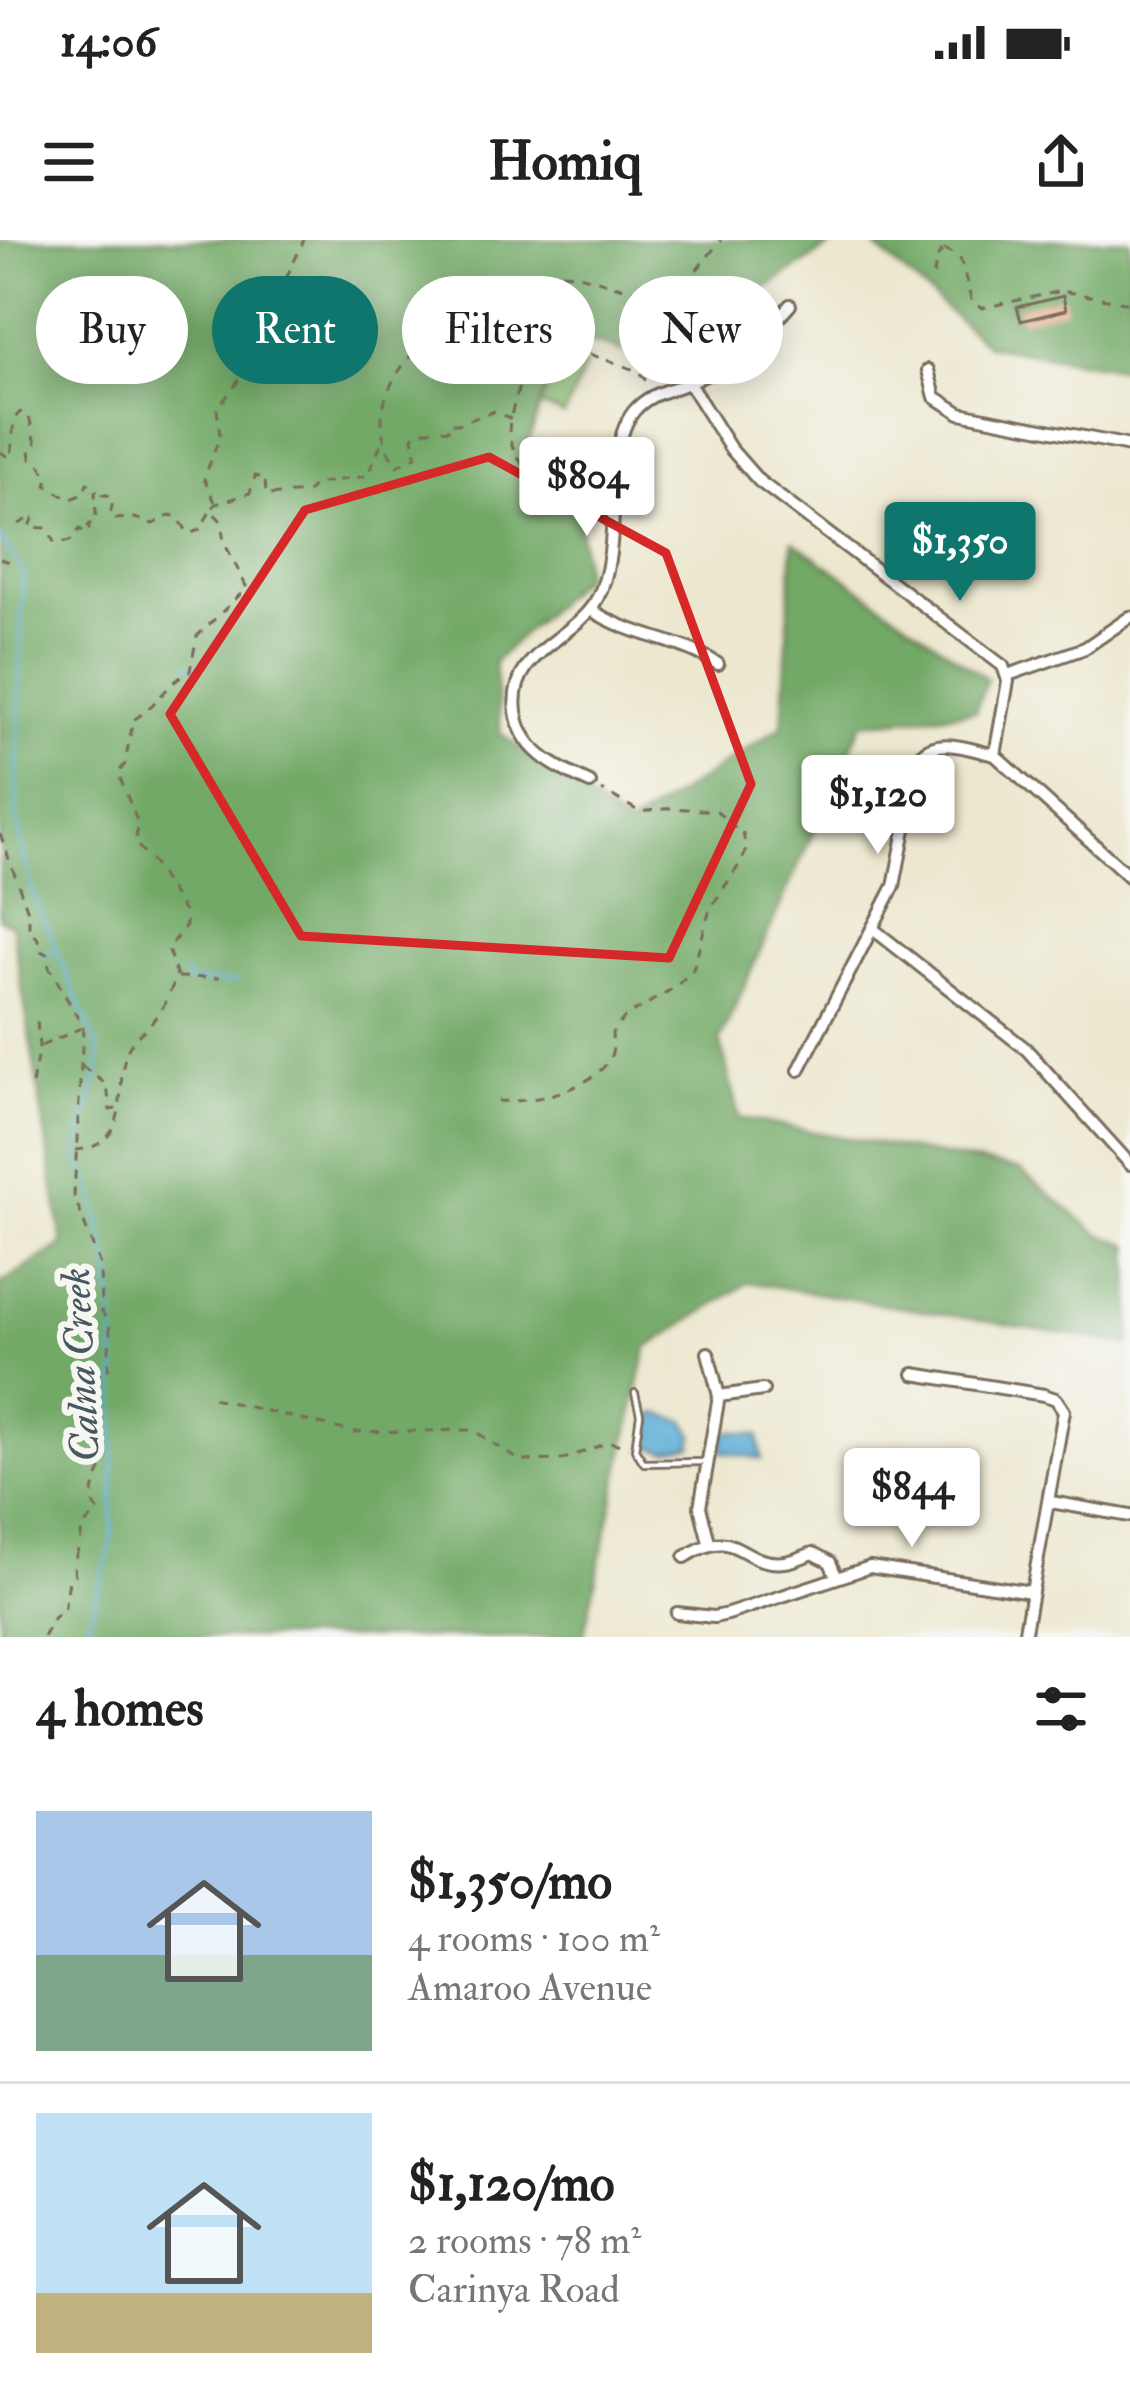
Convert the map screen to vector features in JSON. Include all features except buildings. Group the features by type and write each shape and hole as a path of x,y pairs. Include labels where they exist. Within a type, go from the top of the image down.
{"street":[{"path":"783,313 790,305"},
{"path":"928,370 935,397 960,413 1130,446"},
{"path":"590,784 529,746 519,725 518,684 532,660 590,609 602,586 622,431 634,412 655,394 686,384"},
{"path":"690,384 730,448 759,481 1003,666 1007,675 995,754"},
{"path":"590,609 616,628 698,651 718,664"},
{"path":"1007,675 1084,648 1130,617"},
{"path":"799,1070 873,929 900,866 923,751 939,744 995,754 1130,877"},
{"path":"873,929 1026,1049 1130,1164"},
{"path":"708,1353 718,1396 700,1507 709,1542"},
{"path":"914,1374 1056,1399 1064,1411 1024,1637"},
{"path":"718,1396 763,1390"},
{"path":"1051,1502 1130,1516"},
{"path":"685,1557 709,1542 784,1562 813,1553 822,1556 836,1576"},
{"path":"677,1613 728,1614 871,1567 1031,1592"}],"lane":[{"path":"634,1393 640,1414 635,1450 644,1463 709,1462"}],"path":[{"path":"216,504 204,479 220,436 217,409 237,383 254,313 282,286 304,240"},
{"path":"542,275 571,273 661,292 685,283 721,240"},
{"path":"944,241 944,249"},
{"path":"934,275 939,250 944,249 960,257 972,302 982,308 1061,291 1130,303"},
{"path":"595,354 638,371 655,394"},
{"path":"0,452 11,458 14,419 20,412 29,417 36,442 31,458 41,466 46,485 70,500 84,494 88,483 111,498 114,519 135,518 153,524 171,515 189,533 199,530 216,504 250,493 256,476 265,478 266,495 282,496 308,492 314,484 367,476 382,442 382,402 402,365"},
{"path":"519,384 510,441 534,477 583,497 616,502"},
{"path":"382,442 398,466 416,456 413,436 421,432 448,430 449,422 458,424 495,411 511,419"},
{"path":"19,524 34,516 30,526 46,528 55,544 70,541 80,529 86,534 90,531 98,490"},
{"path":"75,1150 104,1140 122,1108 126,1054 158,1016 177,977 168,949 186,925 186,915 136,844 137,821 118,773 133,720 162,697 168,683 190,670 197,636 247,588 224,542 221,521 211,510"},
{"path":"0,560 14,563"},
{"path":"498,1101 521,1103 561,1094 603,1065 612,1053 612,1033 624,1018 675,987 693,970 710,908 746,848 742,829 731,826 717,811 640,812 590,784"},
{"path":"0,833 29,914 29,931 48,955 49,967 83,1027 74,1196 100,1264 100,1309 110,1328 111,1365 108,1372 97,1374 87,1413 95,1418 100,1432 95,1439 96,1459 103,1467 92,1490 98,1511 81,1529 82,1543 74,1558 75,1575 69,1581 64,1610 43,1637"},
{"path":"177,977 219,978"},
{"path":"32,1084 38,1020"},
{"path":"39,1047 83,1027"},
{"path":"80,1065 107,1085 110,1110 122,1108"},
{"path":"213,1398 353,1432 473,1430 520,1461 561,1460 610,1442 635,1450"}],"highlighted area":[{"path":"489,457 666,553 751,784 669,958 301,936 170,714 305,510"}],"green space":[{"path":"0,240 839,240 783,277 619,276 619,351 595,343 595,276 402,276 402,384 546,384 523,461 579,508 584,575 494,662 501,734 628,827 782,726 793,541 987,679 975,711 862,723 720,1040 739,1118 1019,1170 1099,1234 1130,1245 1130,1345 749,1282 647,1348 583,1637 0,1637 0,1284 63,1245 12,925 0,919"},
{"path":"868,240 1130,240 1130,370 987,345"},
{"path":"549,384 577,384 564,415 540,405"}],"water":[{"path":"656,1413 685,1421 694,1435 692,1446 668,1451 647,1447"},
{"path":"724,1433 758,1435 762,1459 721,1451"}],"waterway":[{"name":"Calna Creek","path":"0,537 23,572 16,819 33,894 99,1050 98,1075 77,1150 91,1182 111,1277 116,1381 112,1542 84,1637"},
{"path":"187,664 200,666"},
{"path":"42,956 57,950"},
{"path":"184,973 190,982 238,982"}]}
